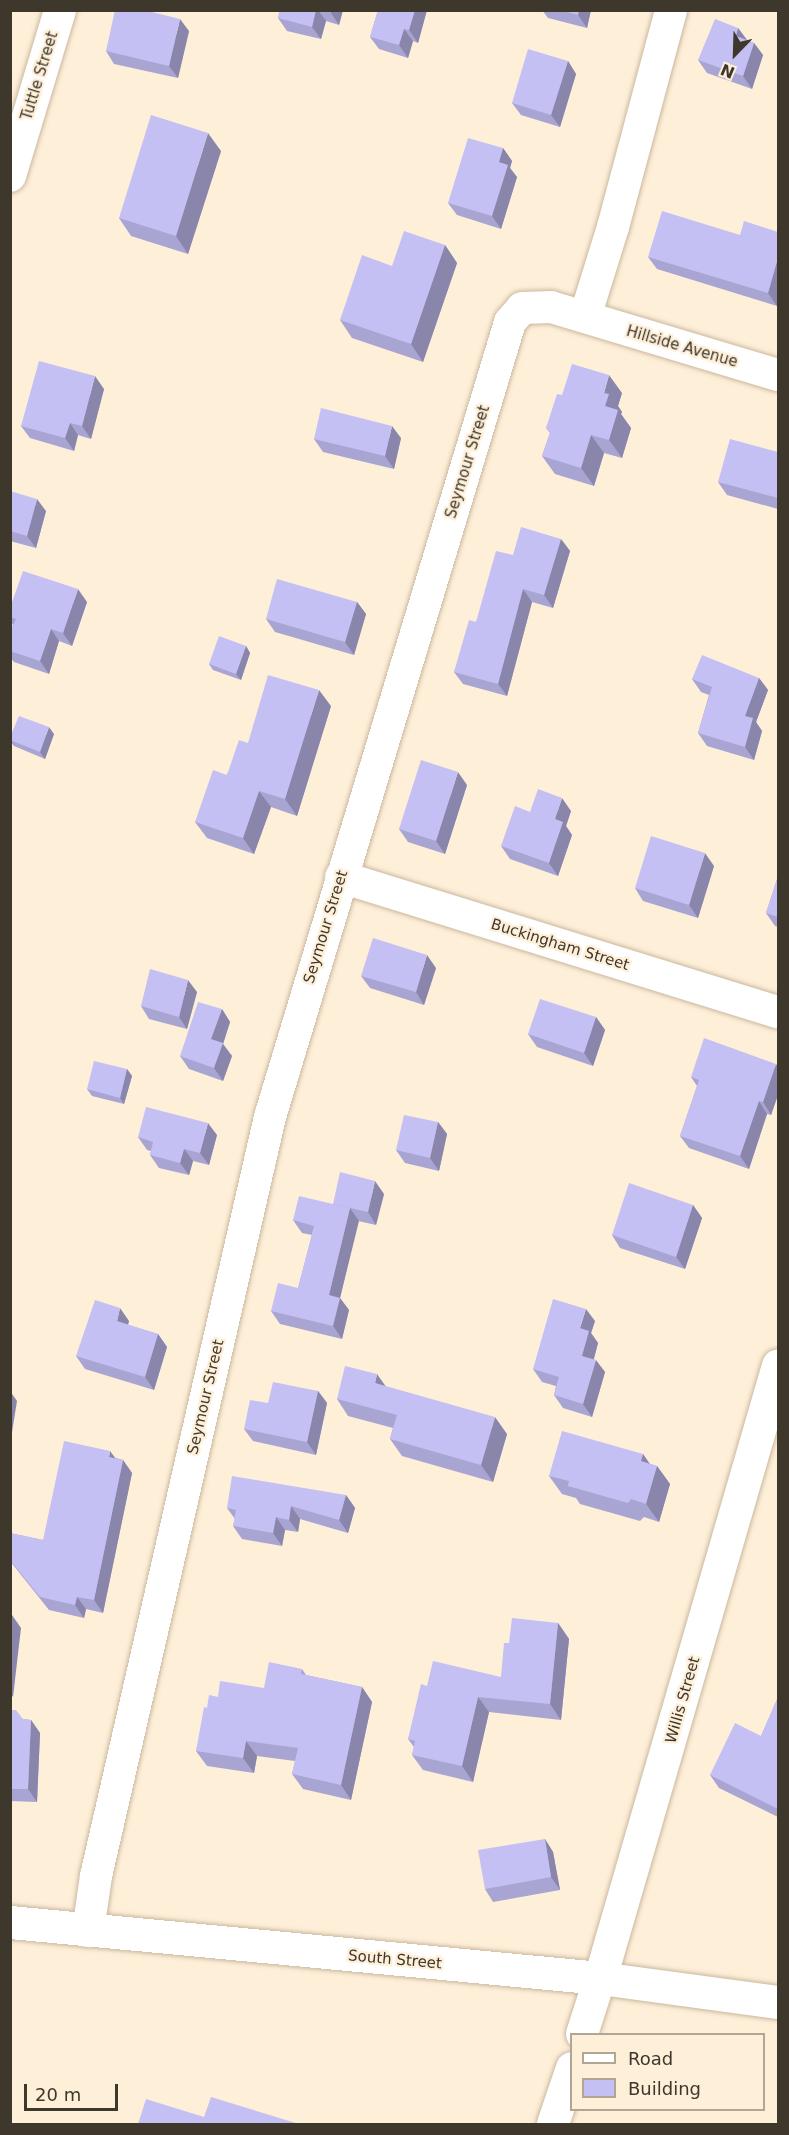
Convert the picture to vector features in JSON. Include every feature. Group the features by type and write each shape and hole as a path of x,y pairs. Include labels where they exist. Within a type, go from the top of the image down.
{"main road":[{"name":"Willis Street","path":"600,1978 778,1365"},
{"name":"South Street","path":"10,1922 600,1978 778,2002"}],"street":[{"name":"Tuttle Street","path":"10,176 17,130 60,10"},
{"path":"585,317 613,227 671,10"},
{"name":"Seymour Street","path":"88,1931 96,1876 270,1117 510,322 522,308 551,308 585,317"},
{"name":"Hillside Avenue","path":"585,317 778,375"},
{"name":"Buckingham Street","path":"341,877 778,1012"},
{"name":"Willis Street","path":"582,2033 600,1978"},
{"path":"553,2124 570,2074"}],"building":[{"path":"115,10 144,10 180,19 169,66 106,51"},
{"path":"280,10 316,10 312,27 278,18"},
{"path":"378,10 415,10 409,30 404,29 399,45 370,37"},
{"path":"560,10 579,10 578,15"},
{"path":"715,19 738,28 736,36 754,43 743,76 698,60"},
{"path":"528,49 568,61 551,115 512,103"},
{"path":"151,115 208,133 176,236 119,218"},
{"path":"468,138 503,148 499,162 508,165 492,216 448,203"},
{"path":"662,211 740,235 744,221 778,232 778,258 768,293 648,257"},
{"path":"404,231 445,245 411,344 340,320 362,255 392,266"},
{"path":"39,361 95,376 82,426 70,423 65,438 21,426"},
{"path":"572,364 609,375 604,393 609,394 605,406 618,410 609,440 591,435 581,468 542,456 550,432 546,428 557,394 562,395"},
{"path":"321,408 392,426 385,456 314,439"},
{"path":"730,439 778,452 778,498 718,482"},
{"path":"10,491 37,499 27,536 10,531"},
{"path":"521,527 561,539 544,595 523,589 498,684 454,672 469,620 476,622 496,551 513,555"},
{"path":"23,571 78,589 63,633 51,629 40,661 10,651 10,633 16,619 10,617 10,608"},
{"path":"277,579 357,602 345,642 266,619"},
{"path":"219,636 246,646 236,674 209,664"},
{"path":"702,655 759,678 745,716 753,718 745,747 698,733 712,687 692,679"},
{"path":"268,675 319,690 285,799 259,791 243,838 195,822 213,770 227,775 239,740 248,743"},
{"path":"19,716 49,727 40,752 10,740"},
{"path":"421,760 458,772 436,841 399,829"},
{"path":"538,789 562,798 555,819 563,822 549,863 501,846 515,806 530,812"},
{"path":"651,836 705,853 689,905 635,888"},
{"path":"778,876 778,917 766,913"},
{"path":"373,938 427,955 416,992 361,976"},
{"path":"150,969 188,980 179,1017 141,1006"},
{"path":"540,999 596,1017 584,1053 528,1034"},
{"path":"198,1002 222,1009 211,1039 223,1043 214,1068 180,1056"},
{"path":"704,1038 776,1064 763,1102 759,1101 740,1156 680,1136 699,1080 691,1077"},
{"path":"94,1061 127,1069 120,1098 87,1089"},
{"path":"146,1107 208,1123 200,1153 184,1149 180,1163 150,1155 153,1142 138,1137"},
{"path":"404,1115 438,1122 430,1158 396,1150"},
{"path":"340,1172 375,1181 368,1212 333,1204"},
{"path":"629,1183 693,1205 676,1257 612,1235"},
{"path":"299,1196 350,1208 329,1295 340,1298 333,1326 271,1311 278,1283 298,1288 314,1226 293,1220"},
{"path":"553,1299 586,1309 580,1328 589,1331 582,1356 596,1360 583,1404 554,1395 559,1377 533,1369"},
{"path":"95,1300 120,1308 117,1321 158,1334 145,1377 76,1356"},
{"path":"345,1366 377,1374 375,1383 495,1417 481,1465 390,1439 397,1415 337,1399"},
{"path":"273,1382 318,1391 307,1442 244,1429 250,1400 268,1403"},
{"path":"562,1431 643,1454 641,1461 657,1466 646,1504 631,1499 628,1503 568,1486 569,1481 549,1476"},
{"path":"64,1441 110,1451 109,1457 123,1460 94,1600 77,1597 75,1605 40,1597 10,1560 10,1533 43,1540"},
{"path":"232,1476 346,1495 339,1520 291,1506 289,1520 276,1517 273,1533 233,1526 236,1510 227,1508"},
{"path":"512,1618 558,1623 550,1704 478,1697 462,1766 412,1755 415,1741 408,1739 421,1684 427,1686 433,1661 501,1677 504,1643 509,1643"},
{"path":"269,1662 302,1669 301,1674 362,1687 341,1785 292,1774 298,1748 246,1741 243,1758 196,1751 204,1707 207,1708 209,1695 218,1697 220,1681 264,1688"},
{"path":"778,1697 778,1809 710,1775 735,1723 761,1736"},
{"path":"10,1710 16,1710 23,1719 31,1720 28,1789 10,1789"},
{"path":"545,1839 551,1877 485,1889 478,1850"},
{"path":"211,2097 299,2124 138,2124 146,2099 204,2117"}]}
